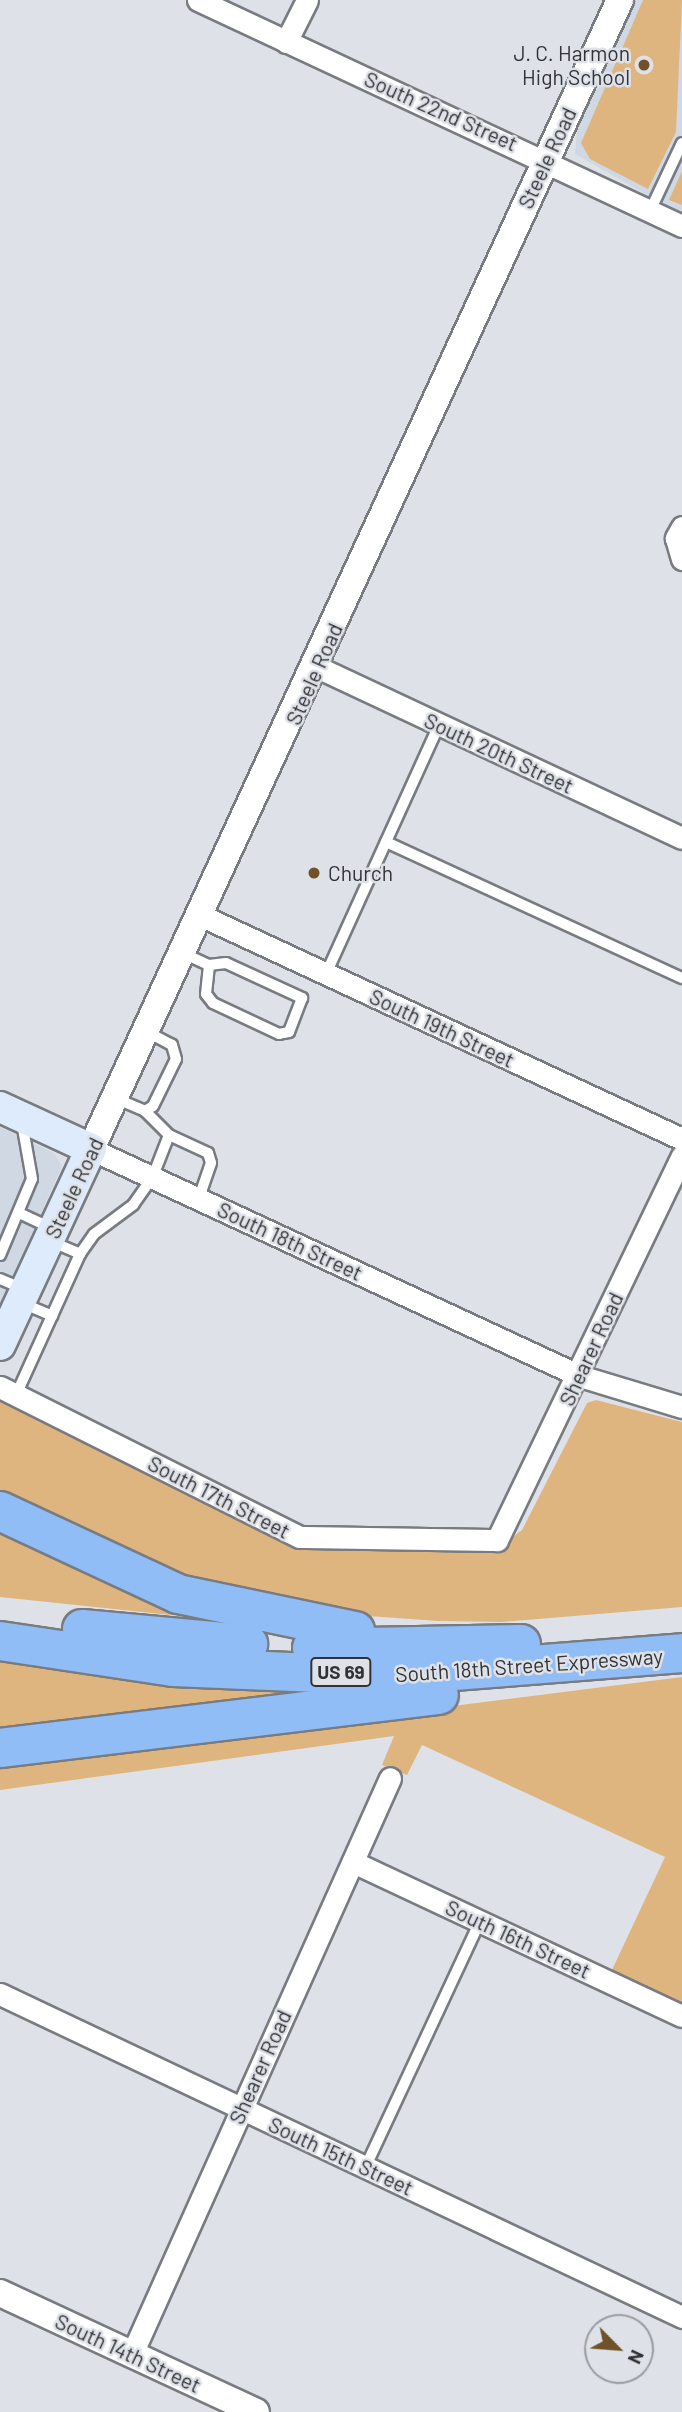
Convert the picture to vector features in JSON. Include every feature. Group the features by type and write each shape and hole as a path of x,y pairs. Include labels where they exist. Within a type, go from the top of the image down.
{"highway":[{"path":"0,1511 178,1594 440,1645"},
{"name":"South 18th Street Expressway","path":"0,1618 208,1642 440,1645 574,1643 682,1631"},
{"name":"South 18th Street Expressway","path":"0,1641 173,1667 391,1676 566,1665 682,1653"},
{"path":"0,1748 419,1699 566,1665"}],"main road":[{"name":"South 18th Street","path":"10,1111 91,1149"},
{"name":"Steele Road","path":"0,1345 15,1291 51,1235 91,1149"}],"street":[{"name":"South 22nd Street","path":"198,0 547,158 682,226"},
{"path":"286,41 307,0"},
{"name":"Steele Road","path":"91,1149 185,954 620,0"},
{"path":"682,527 676,538 682,559"},
{"name":"South 20th Street","path":"317,667 682,838"},
{"name":"South 19th Street","path":"202,916 682,1139"},
{"name":"South 18th Street","path":"91,1149 580,1376 682,1407"},
{"name":"Shearer Road","path":"497,1540 580,1376 682,1156"},
{"name":"South 17th Street","path":"8,1391 300,1536 497,1540"},
{"name":"Shearer Road","path":"131,2356 390,1778"},
{"name":"South 16th Street","path":"353,1862 682,2016"},
{"name":"South 15th Street","path":"0,1994 682,2317"},
{"name":"South 14th Street","path":"0,2293 256,2412"}],"lane":[{"path":"650,211 682,143"},
{"path":"326,974 439,724"},
{"path":"386,842 682,978"},
{"path":"185,954 209,965 226,963 302,998 289,1032 279,1034 213,1003 205,994 209,965"},
{"path":"145,1111 176,1059 172,1045 148,1032"},
{"path":"117,1099 145,1111 169,1135 208,1153 211,1163 199,1198"},
{"path":"0,1255 19,1213 33,1162 10,1111"},
{"path":"8,1391 52,1316 80,1254 153,1177 169,1135"},
{"path":"19,1213 80,1254"},
{"path":"15,1291 52,1316"},
{"path":"365,2168 480,1921"}],"shaded area":[{"name":"J. C. Harmon High School","path":"637,0 682,0 682,215 575,154 577,130"},
{"name":"J. C. Harmon High School","path":"643,0 682,0 676,132 648,189 590,159 581,143"},
{"path":"682,171 682,205 669,200"},
{"path":"0,1127 54,1153 62,1166 0,1307"},
{"path":"0,1395 271,1530 500,1547 522,1530 587,1403 596,1400 682,1422 682,1607 502,1622 438,1621 354,1615 197,1582 0,1494"},
{"path":"0,1520 237,1622 0,1597"},
{"path":"0,1659 354,1691 0,1740"},
{"path":"682,1677 682,2004 611,1972 665,1857 422,1745 407,1775 382,1765 394,1736 0,1790 0,1763"}],"place":[{"name":"J. C. Harmon High School","path":"644,65"},
{"name":"Church","path":"314,873"}]}
